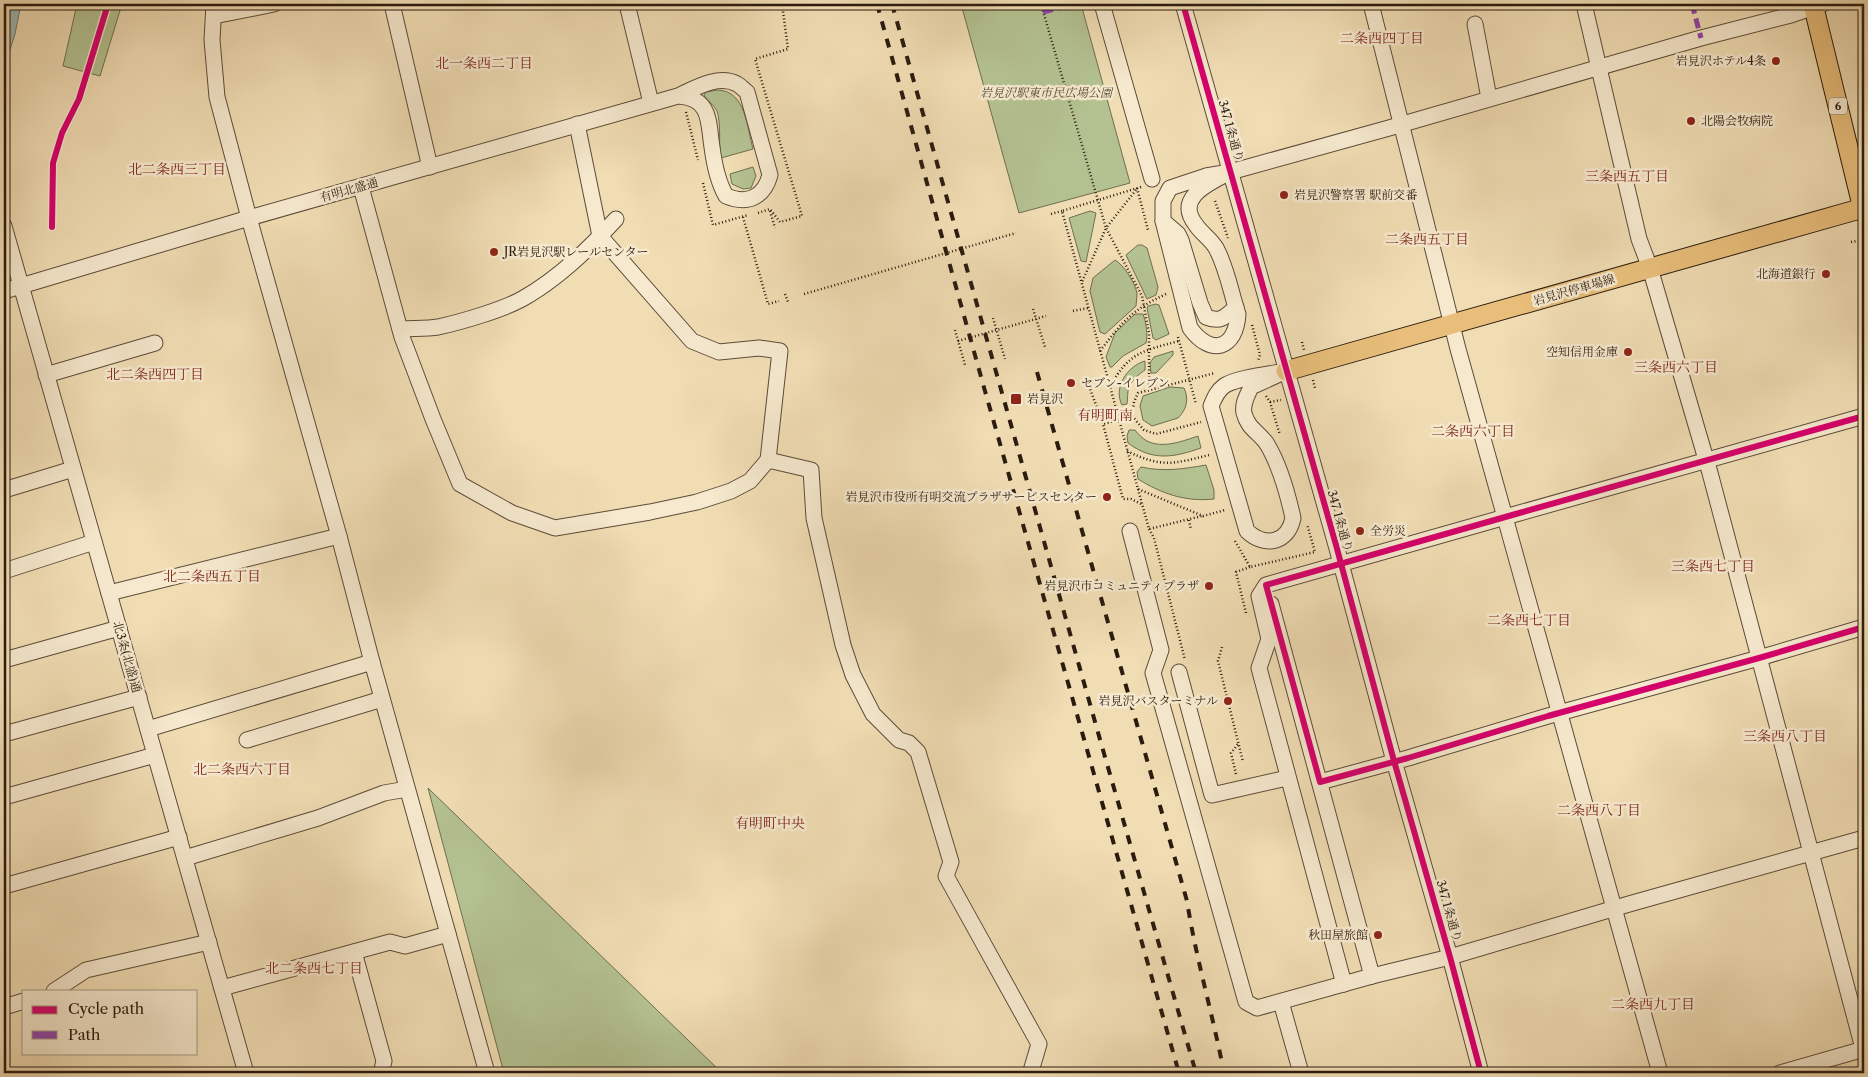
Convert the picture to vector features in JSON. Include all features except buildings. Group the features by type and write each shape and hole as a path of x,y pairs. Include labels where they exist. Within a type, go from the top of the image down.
{"main road":[{"name":"6","path":"1816,5 1864,209"},
{"name":"岩見沢停車場線","path":"1286,371 1864,209"}],"street":[{"path":"274,4 214,10 212,40 218,97 249,218 487,1073"},
{"path":"392,4 430,167"},
{"path":"627,4 651,103"},
{"path":"1102,4 1148,183"},
{"name":"347 1条通り","path":"1183,4 1481,1073"},
{"path":"1371,4 1452,325 1660,1073"},
{"path":"1584,4 1639,239 1650,268 1706,460 1864,1050 1780,1073"},
{"path":"1230,172 1198,190 1192,198 1189,208 1190,218 1215,246 1220,256 1238,314 1238,324 1230,340 1216,346 1206,344 1197,339 1190,328 1163,221 1162,201 1170,188 1206,176 1230,172 1402,124 1598,66 1792,15 1816,5"},
{"path":"1475,24 1489,98"},
{"name":"有明北盛通","path":"4,291 249,218 678,96 701,86 726,80 737,84 747,92 770,175 768,184 762,192 742,200 726,196 721,187 711,146 710,125 706,112 690,97 678,96"},
{"path":"361,186 400,329 432,419 460,484 512,513 555,528 698,502 731,491 750,481 768,460 780,351 759,348 719,352 692,341 600,236 576,124"},
{"path":"400,329 437,327 476,317 521,300 556,277 593,245 616,219"},
{"path":"1163,221 1178,234 1181,240 1206,317 1214,320 1224,318 1236,307"},
{"name":"北3条(北盛)通","path":"6,233 246,1073"},
{"path":"46,375 155,343"},
{"path":"1260,379 1251,387 1243,404 1244,412 1249,426 1266,442 1273,457 1293,518 1291,528 1287,534 1268,541 1258,539 1247,530 1212,406 1214,396 1224,386 1239,380 1260,379 1286,371"},
{"path":"1344,984 1287,778 1259,668 1269,639 1259,596 1266,585 1864,416"},
{"path":"768,460 811,470 814,518 843,645 853,675 873,714 899,740 909,743 918,752 951,862 946,876 1039,1044 1032,1073"},
{"path":"4,490 74,469"},
{"path":"1130,531 1161,650 1153,673 1246,1002 1257,1008 1372,976 1450,957 1614,908 1864,838"},
{"path":"109,593 339,536"},
{"path":"4,571 94,542"},
{"path":"1266,585 1372,976"},
{"path":"1320,782 1864,627"},
{"path":"4,660 119,628"},
{"path":"148,730 372,662"},
{"path":"1178,667 1212,795"},
{"path":"4,734 138,697"},
{"path":"247,740 382,699"},
{"path":"1165,713 1188,708"},
{"path":"4,797 155,755"},
{"path":"1189,800 1287,778"},
{"path":"185,858 318,818 384,793 407,789"},
{"path":"4,886 179,837"},
{"path":"222,988 390,942 405,946 448,934"},
{"path":"56,990 86,970 209,942"},
{"path":"354,952 384,1061 381,1073"},
{"path":"4,1007 22,1002"},
{"path":"1281,1002 1301,1073"}],"path":[{"path":"754,59 788,49 782,4"},
{"path":"1041,4 1106,228 1142,296 1150,333 1149,390"},
{"path":"1051,214 1148,183"},
{"path":"1082,284 1106,228 1137,188"},
{"path":"1137,188 1150,236"},
{"path":"1215,201 1229,242"},
{"path":"770,210 775,228"},
{"path":"1062,211 1141,504 1154,538 1186,661 1178,667"},
{"path":"743,217 768,304 780,300"},
{"path":"804,294 1016,233"},
{"path":"1851,242 1864,240"},
{"path":"785,294 788,302"},
{"path":"1100,351 1123,321 1144,304 1166,294 1168,303"},
{"path":"1034,308 1045,347"},
{"path":"1073,311 1088,308"},
{"path":"958,341 1046,316"},
{"path":"993,318 1005,359"},
{"path":"1251,323 1260,355 1256,366 1264,394 1270,402 1282,441"},
{"path":"954,330 965,365"},
{"path":"1176,332 1197,405"},
{"path":"1110,386 1121,368 1134,356 1149,349 1179,341"},
{"path":"1199,414 1201,422 1156,434 1144,430 1132,416 1134,402 1138,393 1224,370"},
{"path":"1089,386 1099,410 1123,499 1130,499 1141,504"},
{"path":"1090,412 1099,410"},
{"path":"1103,424 1132,416"},
{"path":"1127,451 1147,460 1176,463 1210,455 1208,447"},
{"path":"1138,489 1203,516"},
{"path":"1149,529 1226,510"},
{"path":"1189,520 1191,530"},
{"path":"1246,612 1236,572 1316,552 1307,524"},
{"path":"1234,536 1236,545 1250,568"},
{"path":"1222,647 1218,661 1243,762"}],"green space":[{"path":"77,4 122,4 100,76 63,66"},
{"name":"岩見沢駅東市民広場公園","path":"961,4 1081,4 1130,183 1019,213"},
{"path":"718,90 727,92 740,104 747,121 753,149 720,157 717,111 704,95 706,92"},
{"path":"753,167 756,176 751,188 743,189 732,184 730,174"},
{"path":"1090,211 1096,213 1086,262 1081,261 1069,218"},
{"path":"1138,245 1147,248 1158,287 1156,295 1147,299 1126,255"},
{"path":"1115,260 1126,270 1132,280 1137,294 1136,306 1105,334 1100,332 1090,291 1093,278"},
{"path":"1156,304 1159,305 1169,334 1156,340 1153,338 1147,308"},
{"path":"1135,314 1143,314 1147,336 1146,343 1123,356 1110,367 1106,357 1115,333"},
{"path":"1173,351 1173,355 1156,373 1151,373 1150,363 1154,357"},
{"path":"1145,361 1145,370 1132,382 1128,389 1127,404 1122,405 1119,392 1123,378 1138,364"},
{"path":"1170,387 1184,388 1186,396 1185,407 1178,418 1152,426 1143,420 1140,406 1143,396"},
{"path":"1129,430 1135,430 1145,440 1160,444 1173,443 1198,436 1201,448 1182,454 1164,456 1146,453 1128,443 1127,436"},
{"path":"1206,465 1214,490 1214,499 1204,500 1174,496 1138,479 1137,472 1141,467 1166,470"},
{"path":"428,788 722,1073 504,1073"}],"water":[{"path":"4,4 21,4 15,34 4,68"}],"railway":[{"path":"877,4 1179,1073"},
{"path":"892,4 1196,1073"},
{"path":"1037,372 1187,901 1224,1073"}],"marked path":[{"path":"1043,12 1074,4"},
{"path":"1692,4 1701,38"}],"cycle path":[{"path":"52,227 53,163 62,133 79,99 108,4"},
{"path":"1183,4 1336,545 1481,1073"},
{"path":"1864,416 1266,585 1320,782 1864,627"}],"place":[{"name":"岩見沢ホテル4条","path":"1776,61"},
{"name":"北陽会牧病院","path":"1691,121"},
{"name":"岩見沢警察署 駅前交番","path":"1284,195"},
{"name":"JR岩見沢駅レールセンター","path":"494,252"},
{"name":"北海道銀行","path":"1826,274"},
{"name":"空知信用金庫","path":"1628,352"},
{"name":"セブン-イレブン","path":"1071,383"},
{"name":"岩見沢","path":"1016,399"},
{"name":"岩見沢市役所有明交流プラザサービスセンター","path":"1107,497"},
{"name":"全労災","path":"1360,531"},
{"name":"岩見沢市コミュニティプラザ","path":"1209,586"},
{"name":"岩見沢バスターミナル","path":"1228,701"},
{"name":"秋田屋旅館","path":"1378,935"}],"district":[{"name":"二条西四丁目","path":"1382,38"},
{"name":"北一条西二丁目","path":"484,63"},
{"name":"北二条西三丁目","path":"177,169"},
{"name":"三条西五丁目","path":"1627,176"},
{"name":"二条西五丁目","path":"1427,239"},
{"name":"三条西六丁目","path":"1676,367"},
{"name":"北二条西四丁目","path":"155,374"},
{"name":"有明町南","path":"1105,415"},
{"name":"二条西六丁目","path":"1473,431"},
{"name":"三条西七丁目","path":"1713,566"},
{"name":"北二条西五丁目","path":"212,576"},
{"name":"二条西七丁目","path":"1529,620"},
{"name":"三条西八丁目","path":"1785,736"},
{"name":"北二条西六丁目","path":"242,769"},
{"name":"二条西八丁目","path":"1599,810"},
{"name":"有明町中央","path":"770,823"},
{"name":"北二条西七丁目","path":"314,968"},
{"name":"二条西九丁目","path":"1653,1004"}]}
